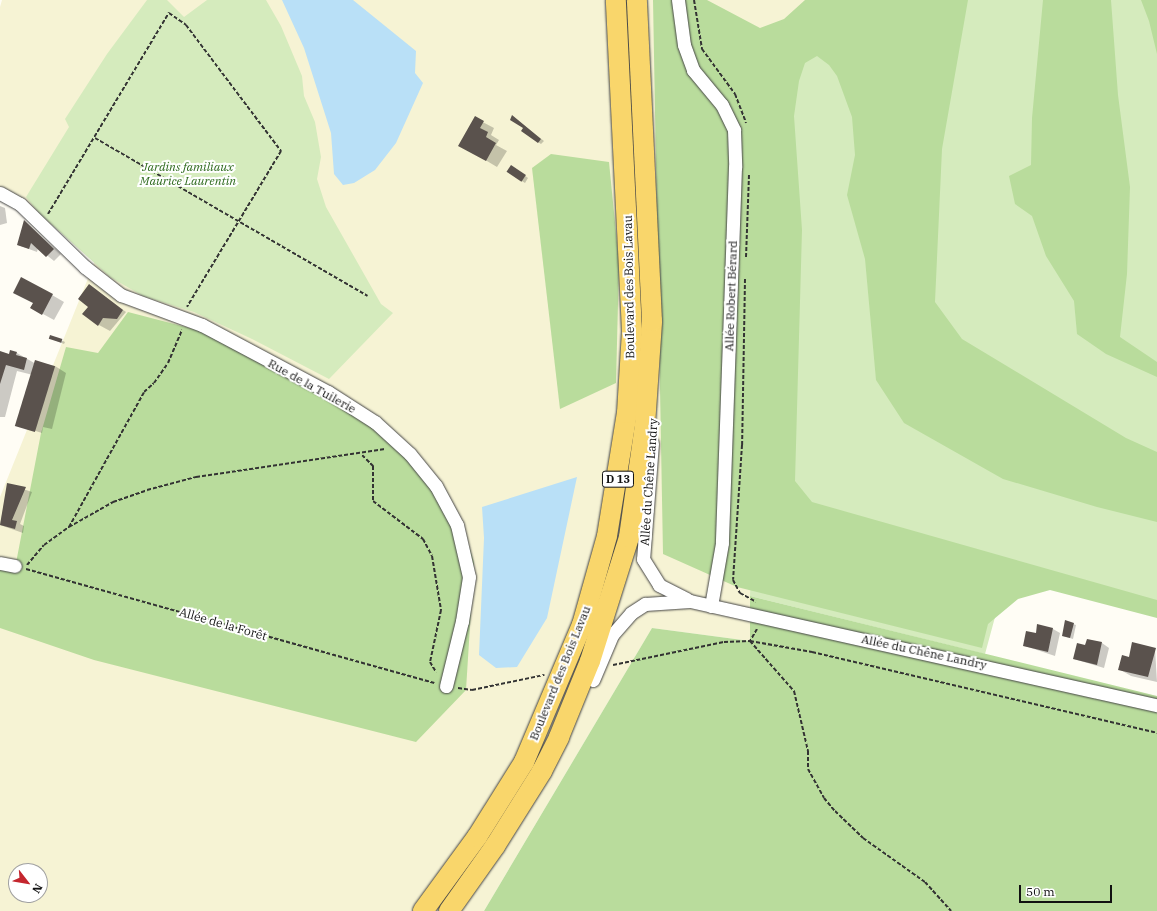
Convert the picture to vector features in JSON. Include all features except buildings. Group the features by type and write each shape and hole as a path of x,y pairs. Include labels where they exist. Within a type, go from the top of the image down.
{"main road":[{"name":"Boulevard des Bois Lavau","path":"423,911 477,837 524,762 582,625 607,536 627,413 632,331 616,0"},
{"name":"Boulevard des Bois Lavau","path":"448,911 495,846 542,771 559,737 593,654 628,537 644,432 651,364 650,240 637,0"}],"street":[{"name":"Allée Robert Bérard","path":"678,0 684,45 693,70 722,105 734,130 735,175 722,543 712,606"},
{"name":"Rue de la Tuilerie","path":"0,193 20,204 85,267 121,295 202,325 328,392 375,422 396,441 436,486 457,525 469,577 462,621 446,686"},
{"name":"Allée du Chêne Landry","path":"651,364 655,398 643,559 659,585 690,601 1157,705"},
{"path":"0,563 20,567"},
{"name":"Allée du Chêne Landry","path":"559,737 580,710 612,635 631,613 645,604 690,601"}],"path":[{"path":"41,225 95,138 169,13 186,25 282,151 238,220 185,310 182,332 168,363 154,383 144,392 69,527"},
{"path":"95,138 219,212 238,220 368,296"},
{"path":"20,567 44,545 69,527 113,502 190,478 383,451 396,441"},
{"path":"361,454 373,466 373,501 423,539 432,556 441,610 430,662 446,686"},
{"name":"Allée de la Forêt","path":"20,567 446,686 472,690 550,674"},
{"path":"750,641 756,633 760,616"},
{"path":"750,641 794,691 806,744 808,769 824,798 835,812 863,838 925,882 951,911"},
{"path":"611,666 724,642 750,641 812,652 1157,733"}],"green space":[{"path":"2,0 806,0 775,55 750,641 652,628 484,911 0,911 0,497 99,251 0,196 0,7"},
{"name":"Jardins familiaux Maurice Laurentin","path":"147,0 167,0 184,17 207,0 266,0 281,26 302,76 304,96 315,122 321,157 317,179 326,207 381,304 393,313 329,379 252,339 194,312 143,296 110,277 39,213 26,197 69,127 65,119 107,54"},
{"path":"653,0 707,0 760,28 784,19 805,0 968,0 942,149 935,302 962,339 1126,438 1157,452 1157,522 1097,507 1003,479 904,423 876,380 865,259 847,195 855,155 852,117 837,76 829,65 817,56 805,63 799,81 794,116 802,230 795,481 812,502 1157,600 1157,618 1050,590 1018,599 988,624 982,648 737,587 663,554"},
{"path":"806,0 1157,0 1157,608 1007,573 985,654 750,596 775,55"},
{"path":"1043,0 1111,0 1118,95 1130,187 1127,274 1120,337 1157,362 1157,377 1106,354 1077,334 1074,301 1046,256 1032,216 1015,204 1009,176 1031,165 1032,118"},
{"path":"1141,0 1157,0 1157,54 1149,21"},
{"path":"551,154 609,162 619,263 616,383 560,409 532,168"},
{"path":"128,312 201,331 324,397 405,447 437,483 459,515 474,562 466,690 416,742 94,660 0,628 0,558 16,563 41,433 66,347 98,353"},
{"path":"750,596 1157,696 1157,911 484,911 652,628 750,641"}],"water":[{"path":"282,0 353,0 416,51 415,73 423,83 396,143 375,170 354,183 343,185 334,174 331,133 304,48"},
{"path":"577,477 547,618 517,667 496,668 479,655 484,538 482,507"}]}
